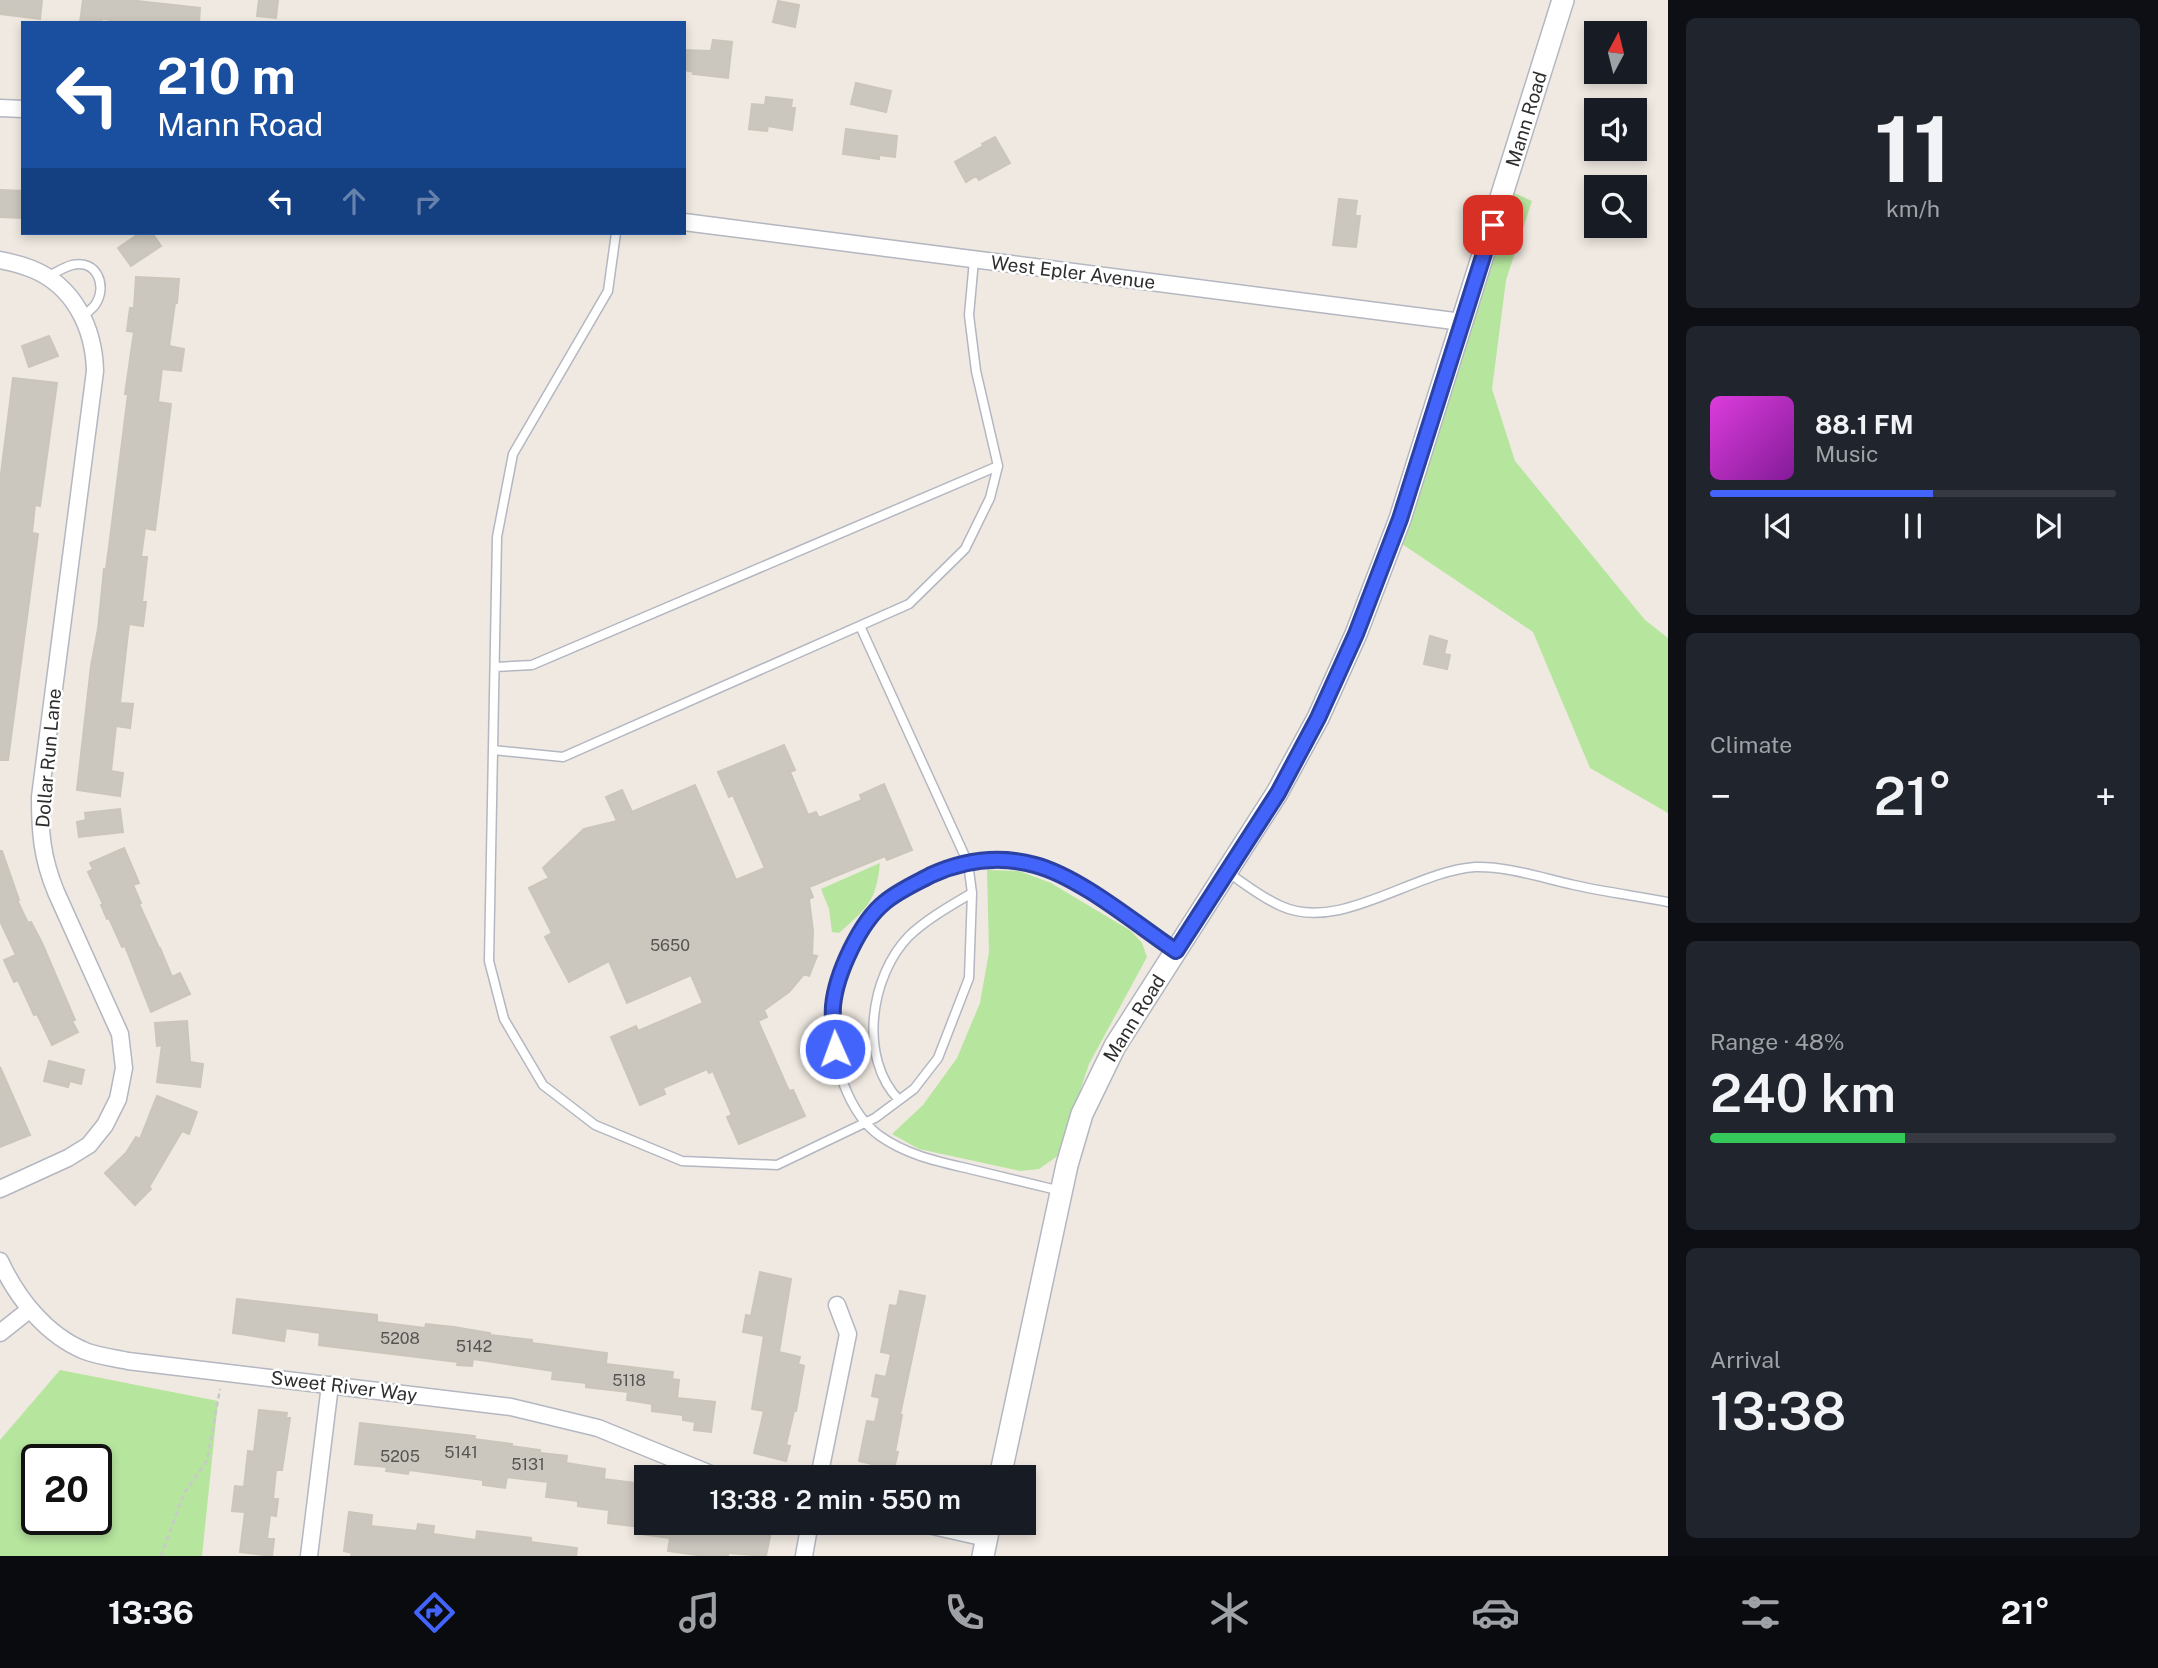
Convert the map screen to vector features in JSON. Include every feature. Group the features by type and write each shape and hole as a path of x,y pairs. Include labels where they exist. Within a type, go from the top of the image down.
{"main road":[{"name":"Mann Road","path":"1003,1465 1061,1191 1082,1114 1104,1067 1278,793 1318,718 1356,634 1400,519 1563,0"}],"street":[{"path":"0,108 21,109"},
{"name":"West Epler Avenue","path":"686,222 1462,322"},
{"name":"Dollar Run Lane","path":"0,260 32,269 47,277 70,296 83,317 94,350 95,371 40,797 40,839 46,868 120,1034 124,1068 118,1099 105,1125 89,1145 68,1158 0,1189"},
{"name":"Sweet River Way","path":"0,1261 29,1310 55,1333 85,1350 128,1361 511,1407 598,1428 689,1465"},
{"path":"821,1465 848,1334 837,1305"},
{"path":"0,1333 29,1310"},
{"path":"309,1556 330,1385"},
{"path":"804,1556 808,1535"}],"lane":[{"path":"616,235 608,291 513,454 497,537 489,961 504,1019 543,1086 595,1125 682,1161 776,1165 867,1123 914,1089 938,1058 969,978 972,893 968,863 860,626"},
{"path":"493,750 563,757 909,604 965,550 990,498 998,466 976,371 969,315 974,260"},
{"path":"47,277 71,265 84,264 92,268 99,276 101,286 96,304 83,317"},
{"path":"495,667 531,665 998,466"},
{"path":"1061,1191 917,1156 880,1136 867,1123 849,1098 836,1064 833,1004 859,933 884,902 919,881 956,864 996,859 1035,865 1069,877 1176,951"},
{"path":"1227,872 1282,907 1313,914 1349,906 1450,870 1476,867 1668,902"},
{"path":"900,1100 892,1093 881,1072 873,1047 875,1013 883,981 891,960 909,937 930,919 972,893"}],"path":[{"path":"161,1556 184,1493 206,1461 224,1372"}],"green space":[{"path":"1514,193 1532,201 1506,280 1492,389 1515,461 1645,620 1668,638 1668,813 1590,768 1533,632 1402,544"},
{"path":"880,863 876,887 869,903 839,933 832,932 829,909 821,889"},
{"path":"987,870 1019,871 1051,883 1131,931 1142,943 1147,957 1089,1064 1059,1155 1039,1169 1020,1171 919,1149 892,1134 923,1105 957,1058 980,1003 989,952"},
{"path":"60,1370 218,1401 202,1556 0,1556 0,1440"}],"building":[{"path":"0,0 42,0 40,19 0,14"},
{"path":"83,0 128,0 200,8 199,21 80,21"},
{"path":"259,0 278,0 276,18 257,16"},
{"path":"778,1 799,5 795,27 773,22"},
{"path":"713,40 732,42 728,78 693,74 694,72 686,70 686,50 711,51"},
{"path":"856,83 891,91 886,112 851,104"},
{"path":"766,97 792,100 791,108 795,108 792,130 768,126 767,131 749,129 752,104 765,105"},
{"path":"846,129 897,136 895,157 879,155 879,159 843,154"},
{"path":"995,137 1010,163 979,180 976,176 966,182 955,162"},
{"path":"0,190 21,191 21,218 0,217"},
{"path":"1339,199 1357,201 1355,216 1360,216 1356,247 1333,245"},
{"path":"137,235 153,235 161,246 131,266 118,248"},
{"path":"136,277 179,279 169,346 184,349 181,371 162,369 158,402 171,404 155,530 145,528 141,557 147,557 142,602 146,602 143,626 129,624 120,703 133,704 130,728 116,726 111,771 123,773 120,796 77,790 128,394 125,394 134,332 127,331 130,308 134,308"},
{"path":"49,336 58,356 29,367 22,346"},
{"path":"13,378 57,383 40,506 35,505 32,533 38,534 8,760 0,760 0,482"},
{"path":"1430,636 1447,641 1444,654 1450,655 1447,669 1424,664"},
{"path":"784,745 795,770 790,772 808,815 816,812 819,818 862,800 860,795 884,784 912,850 887,860 885,856 809,887 813,897 809,899 813,931 812,955 817,956 809,976 804,974 789,992 764,1010 767,1017 758,1021 789,1091 793,1090 805,1116 739,1144 727,1117 732,1115 713,1071 709,1073 707,1069 663,1088 665,1094 640,1105 611,1037 636,1026 638,1031 703,1003 691,975 627,1003 609,961 569,982 545,937 552,933 529,888 549,878 543,868 584,829 617,821 606,797 622,790 632,812 695,785 736,880 765,868 733,795 729,797 718,772"},
{"path":"120,809 123,832 79,837 77,822 86,820 85,813"},
{"path":"124,848 139,883 133,885 141,903 139,904 172,977 180,973 190,994 151,1012 125,946 122,947 109,918 107,919 88,872 93,869 90,863"},
{"path":"0,851 17,900 42,943 75,1020 72,1021 78,1032 52,1045 18,980 14,982 4,960 16,955 0,921"},
{"path":"187,1021 190,1062 203,1064 200,1087 157,1082 162,1045 157,1046 155,1023"},
{"path":"49,1061 84,1070 81,1084 70,1081 68,1087 44,1081"},
{"path":"0,1067 30,1135 0,1147"},
{"path":"157,1096 197,1112 189,1134 182,1131 149,1187 151,1189 135,1205 105,1173 126,1153 136,1137 140,1139"},
{"path":"760,1272 791,1279 779,1352 800,1357 798,1364 804,1366 796,1411 786,1445 790,1446 786,1461 754,1453 764,1411 752,1409 764,1336 743,1332 746,1315 751,1316"},
{"path":"900,1291 925,1296 900,1415 895,1465 872,1465 859,1461 867,1421 875,1422 880,1398 872,1396 876,1375 886,1377 891,1354 881,1352 890,1305 897,1306"},
{"path":"237,1299 377,1315 377,1322 425,1328 426,1324 454,1327 532,1340 532,1343 607,1353 606,1364 673,1372 672,1379 679,1380 677,1398 715,1402 711,1432 694,1430 695,1422 683,1420 683,1415 652,1411 652,1404 627,1400 628,1392 586,1387 586,1383 552,1379 553,1371 473,1359 472,1366 457,1365 458,1362 319,1345 320,1333 286,1328 284,1341 233,1333"},
{"path":"259,1410 287,1413 286,1418 290,1418 282,1470 276,1470 273,1499 278,1499 276,1516 270,1515 267,1539 274,1539 272,1556 240,1552 245,1512 232,1511 235,1486 244,1487 248,1451 254,1452"},
{"path":"360,1423 475,1436 474,1439 567,1456 566,1463 605,1469 604,1479 634,1483 634,1526 608,1523 609,1510 578,1506 578,1501 546,1497 548,1482 507,1477 505,1488 483,1485 483,1480 409,1470 408,1474 386,1471 387,1467 355,1464"},
{"path":"349,1512 372,1515 371,1526 417,1531 418,1524 434,1526 433,1534 476,1540 477,1531 531,1538 531,1542 577,1548 576,1556 351,1556 352,1553 344,1551"},
{"path":"648,1535 770,1536 766,1556 728,1553 728,1556 704,1556 668,1551 670,1538"}],"route":[{"path":"835,1049 833,1004 859,933 884,902 919,881 956,864 996,859 1035,865 1069,877 1176,951 1278,793 1318,718 1356,634 1400,519 1493,225"}]}
